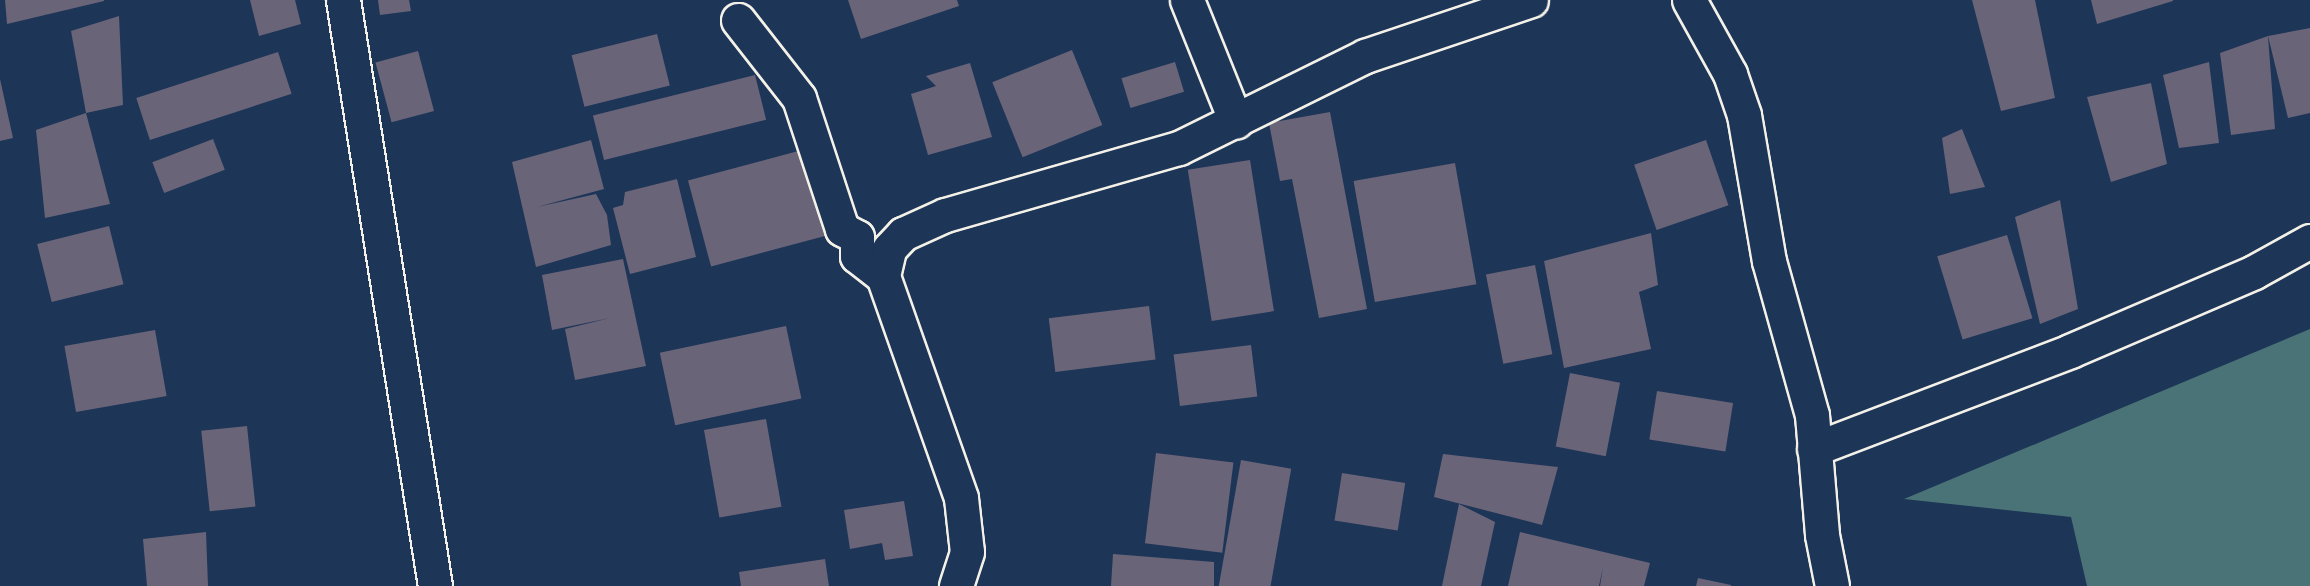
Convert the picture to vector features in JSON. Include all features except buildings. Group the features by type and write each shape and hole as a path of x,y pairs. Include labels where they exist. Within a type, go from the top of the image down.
{"street":[{"path":"343,0 435,586"},
{"path":"1187,0 1236,122"},
{"path":"956,586 967,552 961,498 883,276 889,249 903,234 924,224 1179,148 1236,122 1365,56 1531,0"},
{"path":"1689,0 1730,74 1744,115 1768,261 1812,415 1814,449 1832,586"},
{"path":"738,20 799,98 842,229 857,237 857,256 883,276"},
{"path":"1814,449 2070,351 2254,272 2310,241"}],"green space":[{"path":"2310,329 2310,586 2087,586 2071,517 1904,499"}]}
